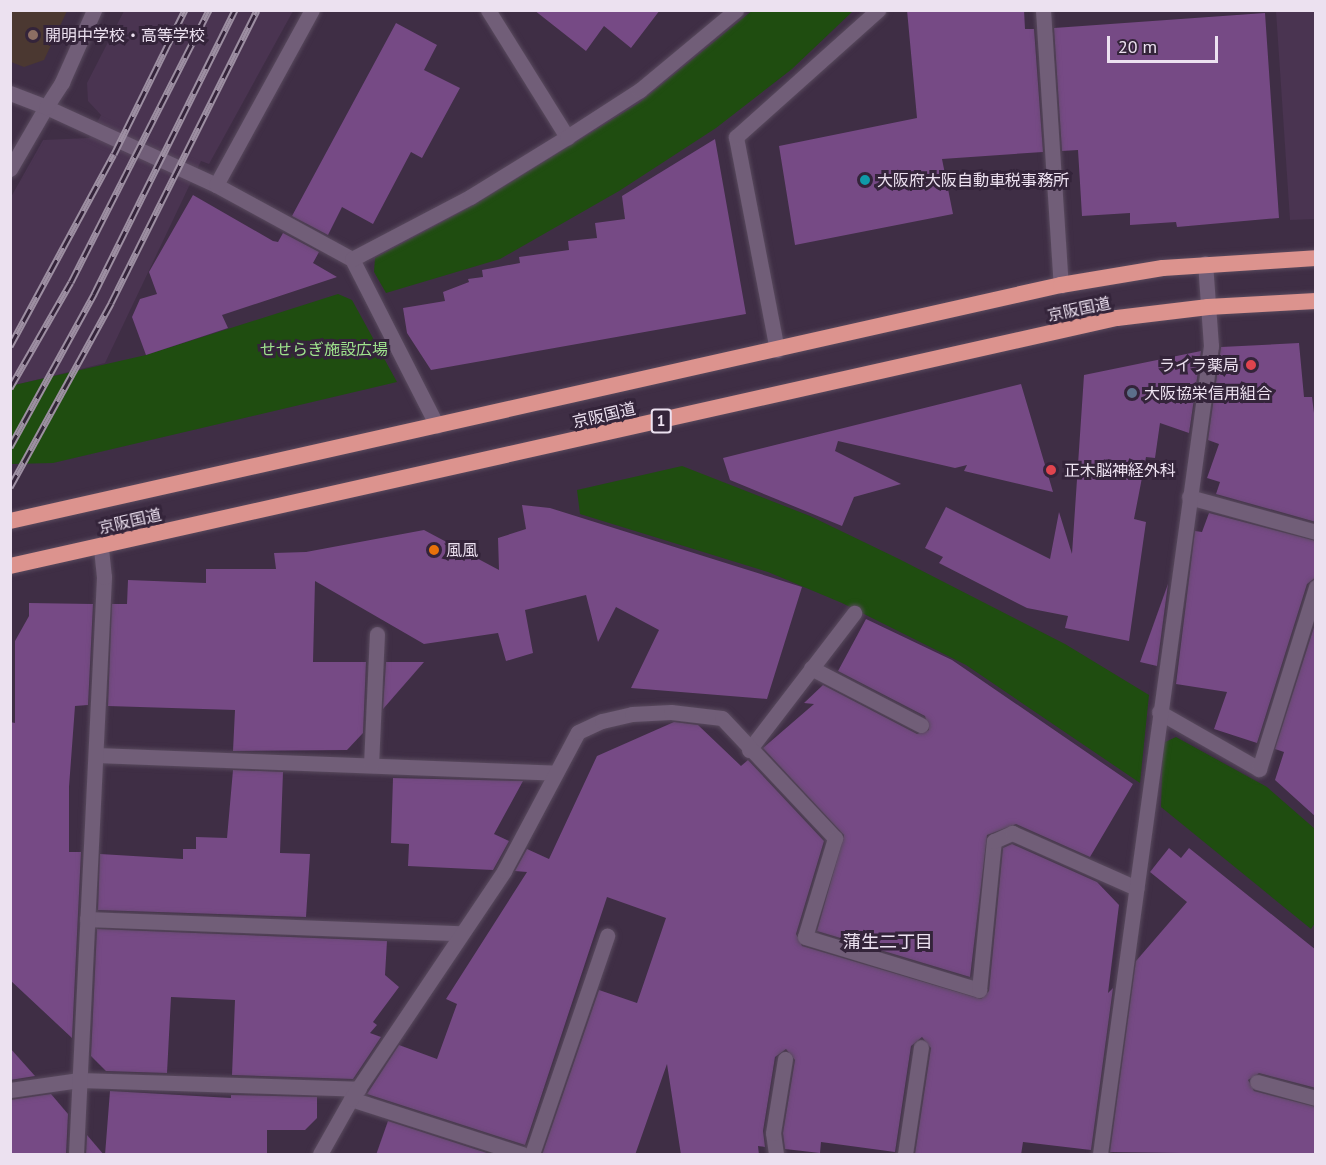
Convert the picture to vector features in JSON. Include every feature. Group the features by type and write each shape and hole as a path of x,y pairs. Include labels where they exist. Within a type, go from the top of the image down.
{"highway":[{"name":"京阪国道","path":"10,521 1061,285 1205,263 1316,258"},
{"name":"京阪国道","path":"10,567 1117,318 1208,307 1316,301"}],"street":[{"path":"10,169 62,82 94,10"},
{"path":"216,184 312,10"},
{"path":"488,10 567,137"},
{"path":"352,259 470,197 640,90 736,10"},
{"path":"777,350 736,137 878,10"},
{"path":"1043,10 1061,285"},
{"path":"10,93 216,184 352,259 437,426"},
{"path":"1100,1155 1211,346 1205,263"},
{"path":"1189,497 1316,532"},
{"path":"76,1155 97,755 104,577 101,546"},
{"path":"1159,712 1259,769 1316,587"},
{"path":"749,750 854,613"},
{"path":"371,765 377,634"},
{"path":"811,669 921,725"},
{"path":"320,1155 355,1094 459,933 504,870 578,732 632,714 671,712 722,718 749,750 835,838 806,937 980,990 994,841 1012,833 1136,888"},
{"path":"97,755 556,773"},
{"path":"87,919 459,933"},
{"path":"532,1155 607,936"},
{"path":"905,1155 921,1047"},
{"path":"776,1155 773,1133 785,1059"},
{"path":"10,1090 79,1080 355,1094 522,1155"},
{"path":"1257,1082 1316,1098"}],"shaded area":[{"name":"開明中学校・高等学校","path":"10,11 67,11 44,60 24,67 11,62"},
{"path":"124,11 293,11 209,164 201,161 105,363 11,386 11,197 43,140 89,138 101,115 88,101 87,83"},
{"path":"1276,11 1315,11 1315,219 1290,220"}],"green space":[{"path":"753,10 853,11 792,69 716,128 619,191 500,259 386,293 374,272 375,258 474,205 639,103"},
{"name":"せせらぎ施設広場","path":"338,294 352,300 397,382 53,463 11,464 10,386 146,355"},
{"path":"682,466 810,516 899,559 1065,644 1149,695 1140,783 966,665 842,603 768,572 580,514 577,490"},
{"path":"1176,737 1267,787 1315,829 1315,923 1311,929 1161,807 1163,743"}],"building":[{"path":"534,10 660,10 631,48 604,26 586,51"},
{"path":"907,10 1024,10 1025,29 1034,29 1043,152 942,159 953,214 795,245 779,146 917,118"},
{"path":"1265,13 1279,218 1177,227 1176,222 1130,225 1130,213 1082,216 1078,150 1062,151 1054,28"},
{"path":"396,23 437,45 424,70 460,88 422,158 411,152 373,224 342,207 328,235 292,216"},
{"path":"715,139 746,314 431,370 407,333 403,308 445,301 443,292 469,282 468,279 483,277 482,270 520,263 519,257 569,250 568,241 597,238 595,223 625,219 622,196"},
{"path":"193,195 273,241 278,242 283,233 319,252 313,263 337,277 222,315 228,328 146,355 132,317 140,299 157,294 149,272"},
{"path":"1299,343 1304,397 1312,397 1316,429 1316,522 1216,494 1220,482 1207,478 1219,444 1208,440 1221,347"},
{"path":"1201,351 1189,433 1160,423 1155,458 1146,457 1134,519 1146,522 1129,641 1065,628 1068,616 1027,608 939,563 943,557 925,548 946,507 1050,559 1059,512 1072,554 1084,375"},
{"path":"1021,384 1053,492 964,471 967,465 955,468 838,441 835,451 901,484 854,497 842,526 730,480 723,458"},
{"path":"522,505 550,508 802,587 767,699 631,688 659,630 616,607 598,642 586,595 525,610 533,653 506,661 498,633 424,644 315,581 313,662 366,662 363,733 347,750 233,751 235,710 108,706 112,604 127,604 128,580 206,583 206,569 276,569 274,553 306,552 424,530 499,570 498,538 526,529"},
{"path":"1209,513 1316,541 1316,577 1307,584 1257,743 1214,729 1227,692 1176,684 1195,531 1202,532"},
{"path":"1168,584 1157,666 1140,662"},
{"path":"29,603 93,604 88,705 75,706 69,787 69,852 81,852 72,1038 10,980 10,722 15,723 15,641 29,616"},
{"path":"866,619 952,660 1133,784 1090,857 1016,824 987,835 970,977 817,931 844,835 763,748 814,704 804,703 823,685 917,734 929,730 925,716 838,671"},
{"path":"1316,621 1316,817 1275,780 1284,752 1275,749"},
{"path":"386,662 424,662 383,709"},
{"path":"674,722 698,725 741,766 748,760 824,841 796,934 802,946 981,999 989,991 1003,848 1012,844 1097,882 1119,905 1108,993 1113,988 1091,1150 1023,1142 1021,1155 915,1154 931,1048 922,1037 911,1046 895,1152 821,1142 820,1153 785,1149 783,1133 795,1060 786,1049 775,1057 763,1131 765,1147 758,1146 759,1155 681,1155 667,1064 635,1155 542,1155 599,990 637,1003 666,918 607,897 525,1145 367,1094 399,1045 437,1059 457,1004 446,999 527,872 515,871 527,849 549,859 597,756"},
{"path":"233,770 283,772 280,853 310,854 306,917 98,910 100,854 183,859 183,849 196,849 196,837 227,838"},
{"path":"393,778 523,781 494,834 509,841 493,870 408,866 409,844 391,843"},
{"path":"1169,848 1181,858 1189,848 1316,950 1316,1088 1259,1073 1248,1080 1254,1091 1316,1107 1316,1155 1110,1152 1136,961 1187,902 1150,872"},
{"path":"97,929 387,941 385,975 399,987 373,1022 377,1025 370,1033 381,1037 353,1079 232,1075 235,1000 171,997 167,1073 106,1071 91,1056"},
{"path":"10,1048 35,1076 10,1080"},
{"path":"110,1091 231,1098 231,1095 317,1097 317,1118 305,1130 267,1130 267,1155 105,1155"},
{"path":"51,1094 68,1114 66,1154 10,1154 10,1100"},
{"path":"388,1121 490,1154 376,1155"},
{"path":"87,1135 104,1155 86,1155"}],"railway":[{"path":"10,346 114,154 185,10"},
{"path":"10,388 71,282 209,10"},
{"path":"10,447 94,294 235,10"},
{"path":"10,487 111,303 257,10"}],"place":[{"name":"開明中学校・高等学校","path":"33,35"},
{"name":"大阪府大阪自動車税事務所","path":"865,180"},
{"name":"ライラ薬局","path":"1251,365"},
{"name":"大阪協栄信用組合","path":"1132,393"},
{"name":"正木脳神経外科","path":"1051,470"},
{"name":"風風","path":"434,550"}],"district":[{"name":"蒲生二丁目","path":"888,942"}]}
